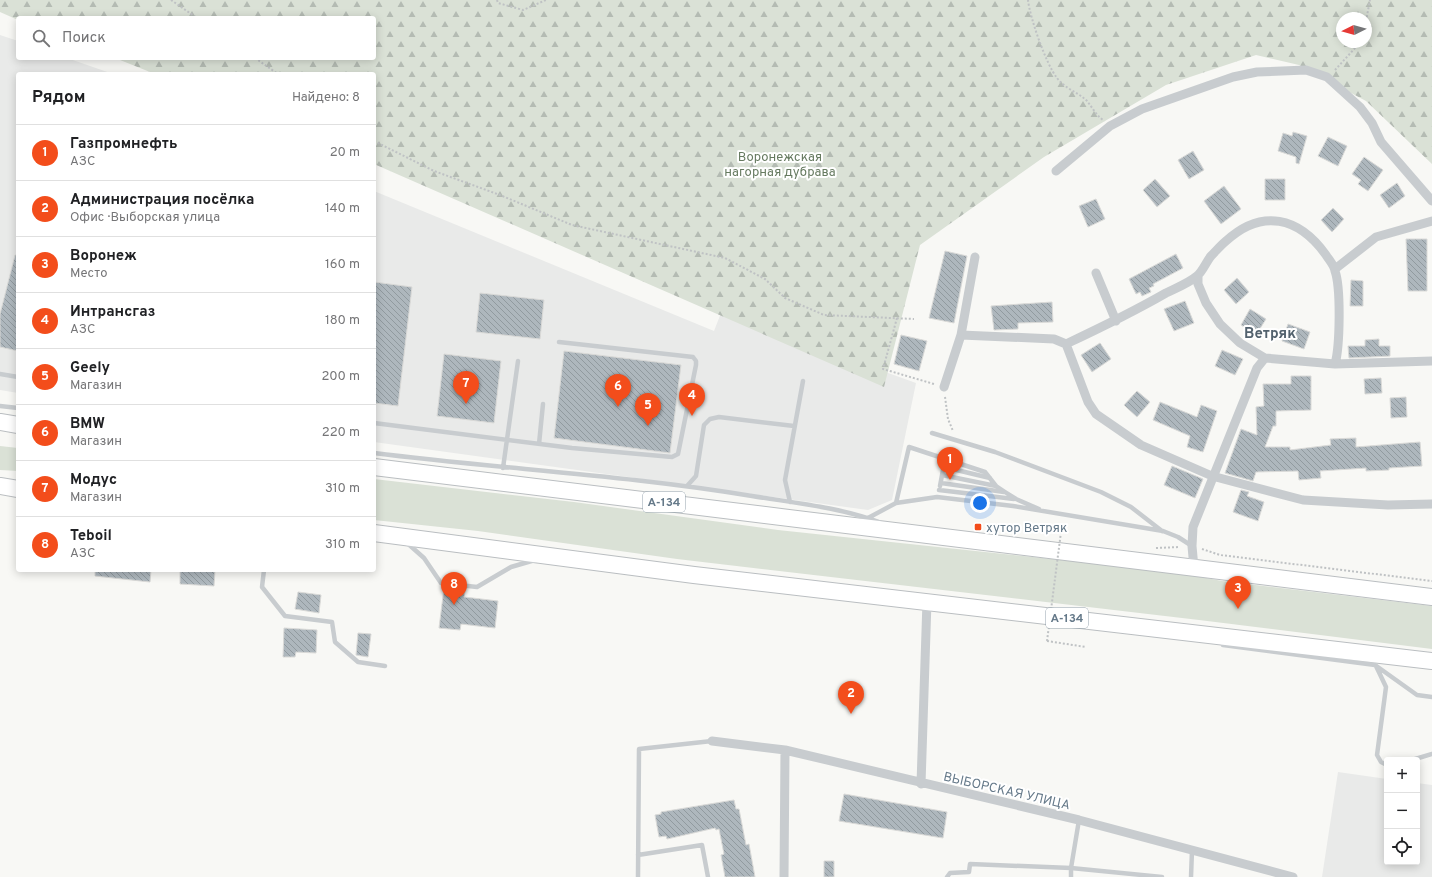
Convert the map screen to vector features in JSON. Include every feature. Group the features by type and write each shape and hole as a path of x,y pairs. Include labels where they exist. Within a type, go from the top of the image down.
{"highway":[{"path":"0,422 16,425"},
{"name":"А-134","path":"376,467 1432,597"},
{"path":"0,486 16,489"},
{"name":"А-134","path":"376,533 549,556 1432,661"}],"street":[{"path":"1056,171 1110,126 1142,109 1233,77 1251,73 1306,70 1327,78 1360,107 1372,123 1381,142 1432,201"},
{"path":"1066,344 1116,321 1198,275 1211,256 1232,236 1244,228 1260,221 1273,219 1285,222 1303,232 1321,248 1335,269 1337,279 1339,340 1335,364"},
{"path":"1335,269 1376,237 1432,221"},
{"path":"944,387 961,335 975,257"},
{"path":"1096,273 1116,321"},
{"path":"1198,275 1198,284 1206,303 1220,324 1240,343 1265,358 1335,364 1432,361"},
{"path":"961,335 1054,339 1066,344 1088,402 1096,414 1141,445 1212,476 1304,500 1388,505 1432,504"},
{"path":"1194,568 1192,546 1193,526 1257,368 1265,358"},
{"path":"921,784 927,601"},
{"name":"ВЫБОРСКАЯ УЛИЦА","path":"712,741 785,750 921,784 1079,820 1293,877"},
{"path":"784,877 785,750"}],"lane":[{"path":"376,423 539,444 672,457 678,454 696,365 696,360 693,357 559,342"},
{"path":"503,468 518,361"},
{"path":"0,374 16,377"},
{"path":"790,502 785,480 803,381"},
{"path":"539,444 543,404"},
{"path":"0,406 16,408"},
{"path":"687,486 696,476 704,425 710,419 719,417 794,426"},
{"path":"932,433 995,452 1101,492 1131,507 1163,532"},
{"path":"896,503 909,447 985,472 996,486 1005,492 1016,499 1046,512"},
{"path":"376,454 687,486 836,510 868,518 907,533"},
{"path":"938,497 945,459"},
{"path":"944,467 990,478"},
{"path":"942,475 996,486"},
{"path":"941,483 1005,492"},
{"path":"939,490 1016,499"},
{"path":"868,518 896,503 938,497 1046,512 1163,532 1178,537 1192,546"},
{"path":"400,537 424,558 441,583 478,587 511,567 549,556"},
{"path":"264,572 262,587 285,616 332,622 335,642 358,662 385,666"},
{"path":"1165,629 1203,640"},
{"path":"1215,644 1375,665 1417,695 1432,696"},
{"path":"1375,665 1386,687 1377,755 1381,762 1384,764"},
{"path":"638,877 639,749 712,741"},
{"path":"1420,758 1432,754"},
{"path":"1071,877 1071,868 1079,820"},
{"path":"638,855 702,845 708,877"},
{"path":"1191,877 1192,850"},
{"path":"947,877 950,872 969,872 970,864 1071,868 1162,877"}],"path":[{"path":"172,0 194,16"},
{"path":"497,0 498,3 523,10 546,0"},
{"path":"1028,0 1030,15 1051,68 1058,79 1071,91 1086,100 1098,116 1110,126"},
{"path":"1368,12 1370,0"},
{"path":"1327,78 1355,48"},
{"path":"258,60 275,72"},
{"path":"376,142 434,171 500,195 572,225 725,258 765,279 785,298 824,315 914,319"},
{"path":"896,318 883,369 944,387 948,419 953,427 953,440"},
{"path":"1029,534 1029,529 1061,532 1047,641 1086,647"},
{"path":"1192,546 1220,555 1432,581"}],"shaded area":[{"path":"0,35 16,40 16,60 73,60 107,72 16,72 16,393 0,390"},
{"path":"376,192 714,331 721,313 916,383 892,500 868,510 376,442"},
{"path":"1338,772 1384,779 1384,865 1420,865 1420,783 1432,785 1432,877 1322,877"}],"green space":[{"name":"Воронежская нагорная дубрава","path":"0,0 1432,0 1432,164 1366,101 1299,65 1256,55 1166,85 1044,157 920,245 884,387 376,165 376,72 150,72 120,60 376,60 376,16 16,16 16,19 0,12"},
{"path":"0,446 16,448 16,471 0,470"},
{"path":"376,479 574,502 778,530 1175,572 1222,581 1432,606 1432,649 1199,620 677,559 478,531 376,520"}],"building":[{"path":"1293,132 1307,136 1299,164 1296,163 1296,157 1278,151 1283,133 1292,136"},
{"path":"1328,137 1347,146 1338,166 1318,156"},
{"path":"1193,151 1204,170 1189,179 1178,160"},
{"path":"1364,157 1383,170 1368,191 1358,184 1361,180 1352,174"},
{"path":"1155,179 1170,196 1157,207 1143,190"},
{"path":"1265,179 1285,179 1285,200 1265,200"},
{"path":"1397,183 1405,196 1389,208 1380,195"},
{"path":"1224,186 1241,209 1221,224 1204,201"},
{"path":"1096,199 1105,219 1088,227 1079,206"},
{"path":"1333,208 1344,219 1332,232 1321,220"},
{"path":"1406,239 1427,239 1427,291 1408,291"},
{"path":"945,251 967,256 954,323 929,318"},
{"path":"1176,254 1183,268 1153,284 1154,286 1149,288 1151,292 1142,296 1140,292 1136,294 1129,279"},
{"path":"16,255 16,351 0,347 0,314"},
{"path":"1237,278 1249,292 1236,304 1224,290"},
{"path":"1351,280 1363,281 1363,306 1350,306"},
{"path":"376,282 412,287 398,406 376,403"},
{"path":"480,293 544,300 540,339 476,332"},
{"path":"1185,301 1194,323 1174,331 1164,309"},
{"path":"1052,302 1053,322 1018,323 1018,329 994,330 991,306"},
{"path":"1250,309 1266,319 1256,335 1241,325"},
{"path":"1288,324 1310,332 1304,349 1282,341"},
{"path":"901,335 927,341 919,371 894,364"},
{"path":"1379,339 1379,346 1390,346 1390,356 1349,358 1348,346 1365,346 1365,340"},
{"path":"1100,343 1111,359 1092,372 1081,355"},
{"path":"1222,350 1243,359 1235,375 1215,366"},
{"path":"564,351 681,365 670,453 554,438"},
{"path":"444,354 501,361 494,423 437,416"},
{"path":"1291,376 1311,376 1311,410 1276,411 1276,426 1273,426 1265,447 1290,447 1290,450 1331,445 1330,439 1356,438 1356,447 1420,442 1422,466 1389,468 1389,470 1366,471 1366,468 1320,471 1321,478 1299,480 1298,471 1256,472 1253,481 1225,473 1241,429 1257,435 1256,407 1264,406 1263,384 1291,384"},
{"path":"1381,378 1382,393 1365,394 1364,379"},
{"path":"1137,391 1150,402 1137,417 1124,405"},
{"path":"1406,397 1407,417 1391,418 1390,398"},
{"path":"1160,402 1197,417 1201,405 1217,411 1203,452 1187,447 1190,436 1153,420"},
{"path":"1172,466 1203,479 1195,498 1164,485"},
{"path":"1241,490 1249,492 1247,496 1264,502 1258,521 1233,512"},
{"path":"95,572 151,572 150,582 95,576"},
{"path":"180,572 215,572 214,586 180,584"},
{"path":"444,588 465,590 464,597 498,601 495,628 461,624 460,630 439,628"},
{"path":"298,592 321,595 319,613 295,609"},
{"path":"284,628 317,630 316,653 296,652 295,657 283,657"},
{"path":"358,633 371,634 368,657 356,655"},
{"path":"844,794 947,812 943,838 839,821"},
{"path":"734,800 736,809 739,809 746,845 749,844 755,877 725,877 721,855 724,854 719,829 716,830 715,828 667,839 666,836 659,837 655,815 661,814 661,812"},
{"path":"824,861 834,861 834,877 824,877"}],"place":[{"name":"Модус","path":"466,404"},
{"name":"BMW","path":"618,407"},
{"name":"Интрансгаз","path":"692,416"},
{"name":"Geely","path":"648,426"},
{"name":"Газпромнефть","path":"950,480"},
{"name":"хутор Ветряк","path":"978,527"},
{"name":"Teboil","path":"454,605"},
{"name":"Воронеж","path":"1238,609"},
{"name":"Администрация посёлка","path":"851,714"}],"district":[{"name":"Ветряк","path":"1270,333"}]}
